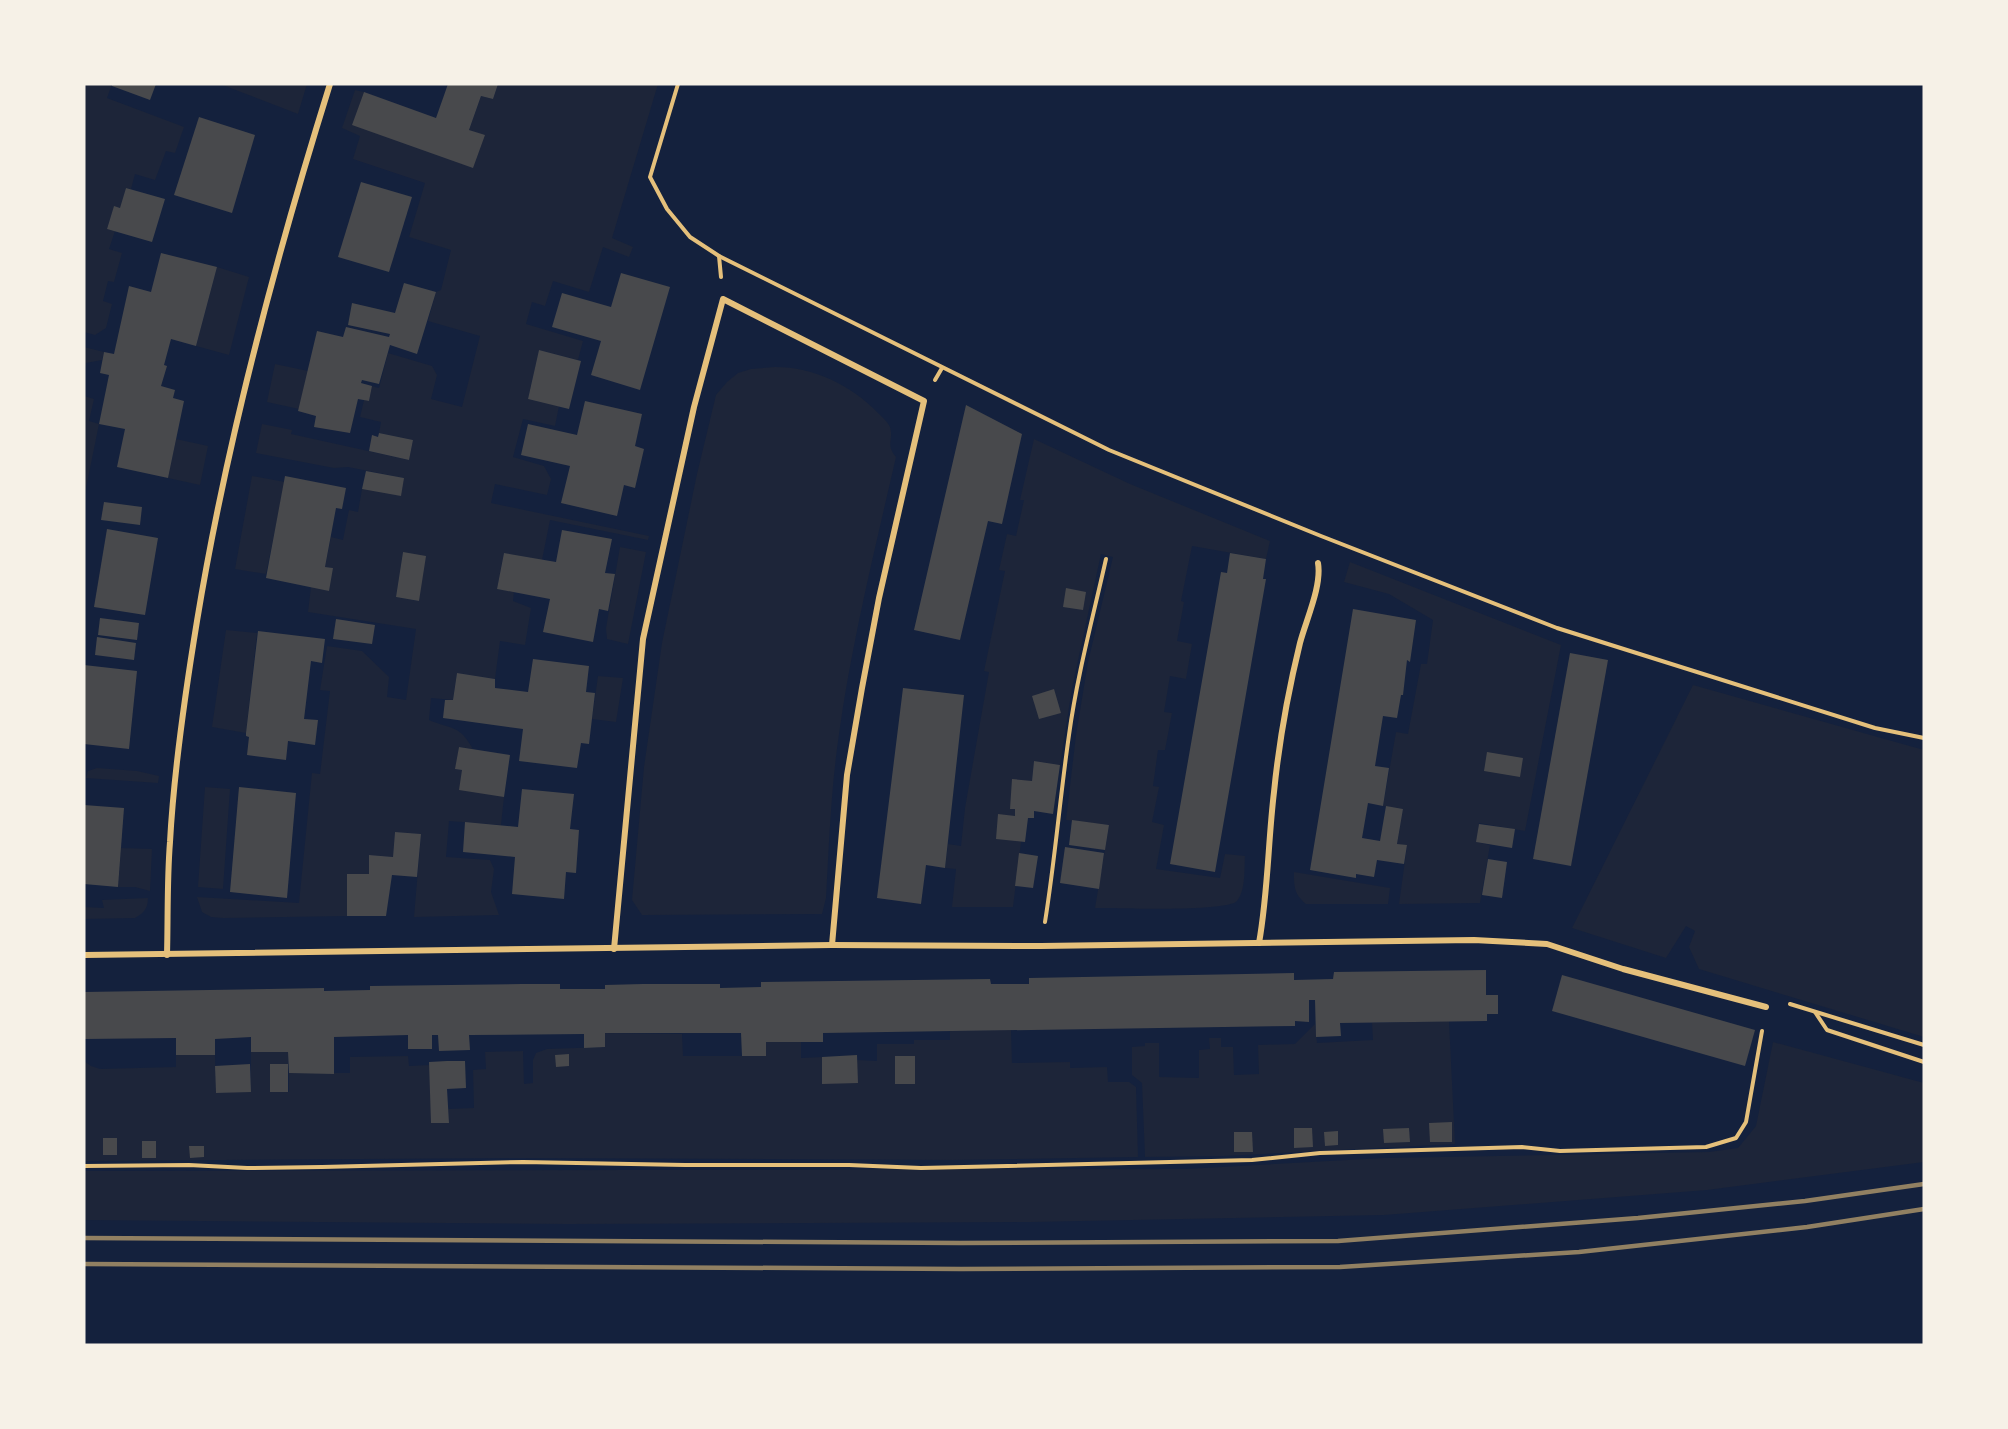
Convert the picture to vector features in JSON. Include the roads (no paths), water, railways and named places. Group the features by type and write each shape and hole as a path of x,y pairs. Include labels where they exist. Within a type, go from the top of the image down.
{"street":[{"path":"167,955 170,842 178,753 210,537 233,434 271,285 330,84"},
{"path":"614,949 643,639 694,407 723,299 924,401 879,598 847,775 832,945"},
{"path":"1259,943 1265,908 1274,791 1284,718 1301,640 1320,574 1318,563"},
{"path":"84,955 832,945 1041,946 1474,940 1547,944 1623,969 1766,1007"}],"railway":[{"path":"84,1238 960,1243 1338,1241 1638,1218 1805,1201 1924,1184"},
{"path":"84,1264 961,1269 1340,1267 1579,1252 1807,1227 1924,1209"}]}
